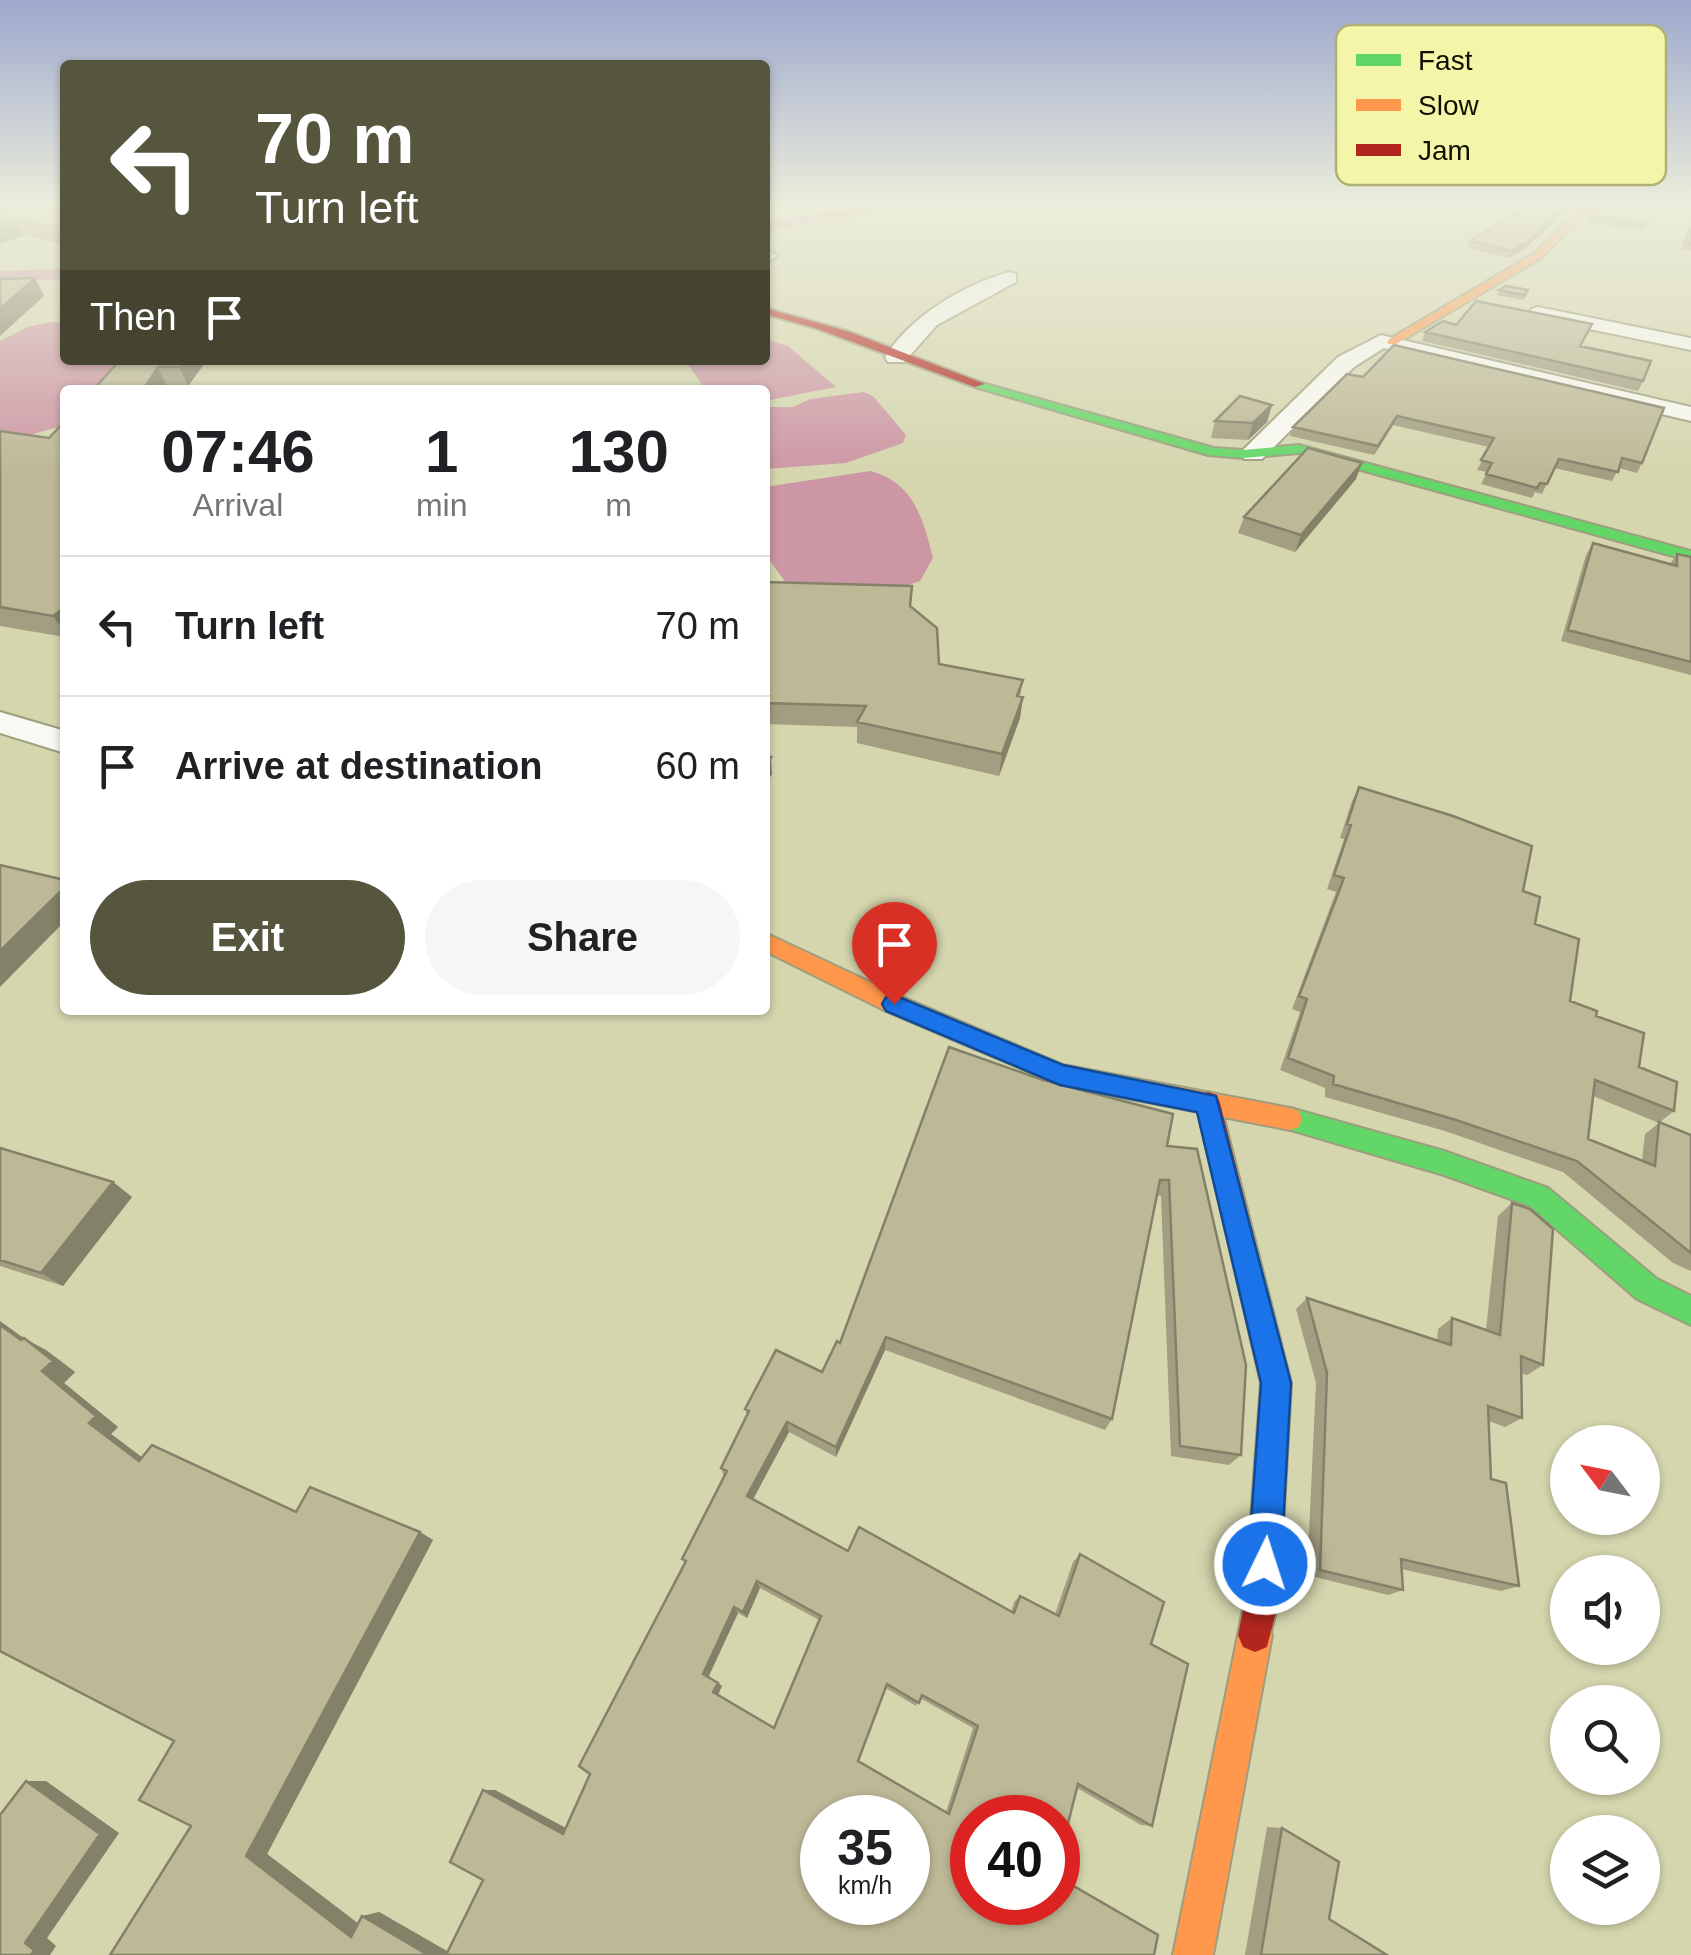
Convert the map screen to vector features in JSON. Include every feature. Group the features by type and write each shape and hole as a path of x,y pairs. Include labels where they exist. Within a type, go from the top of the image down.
{"street":[{"path":"896,357 902,342 982,294"},
{"path":"1252,454 1366,347 1392,342 1468,294"},
{"path":"1461,298 1691,344"},
{"path":"770,312 803,318 896,357 1152,437 1213,452 1252,454 1278,448 1311,452 1691,556"},
{"path":"1392,342 1691,414"},
{"path":"0,722 60,740"},
{"path":"770,943 894,1004 1060,1074 1309,1122 1539,1197 1647,1289 1691,1310"},
{"path":"1193,1955 1262,1600 1276,1383 1208,1104"}],"shaded area":[{"path":"60,322 60,365 131,365 112,385 60,385 60,426 26,436 0,434 0,341 27,327"},
{"path":"770,341 788,346 836,387 770,400 770,385 702,385 688,365 770,365"},
{"path":"864,392 873,396 906,435 903,443 846,463 770,469 770,407 793,407 810,399"},
{"path":"870,471 885,476 907,493 914,504 933,558 920,581 887,592 789,587 770,561 770,486"}],"building":[{"path":"0,294 17,294 0,309"},
{"path":"1476,301 1592,324 1580,346 1651,361 1643,381 1425,332 1443,321 1456,325"},
{"path":"1394,345 1664,408 1642,463 1622,458 1618,472 1559,459 1547,484 1540,483 1537,488 1486,474 1492,463 1481,460 1494,438 1397,416 1378,446 1293,427 1347,374 1363,377"},
{"path":"116,365 180,365 158,367 146,385 98,385"},
{"path":"1240,396 1272,405 1253,423 1215,421"},
{"path":"60,426 60,611 53,616 0,607 0,431 49,438"},
{"path":"1308,448 1362,463 1301,535 1244,517"},
{"path":"1593,543 1677,566 1677,554 1691,557 1691,662 1568,630"},
{"path":"770,582 912,586 910,606 937,628 939,664 1023,680 1017,696 1023,697 1002,754 857,722 866,706 770,703"},
{"path":"1359,787 1532,846 1523,891 1540,897 1535,924 1579,939 1570,1001 1597,1011 1596,1016 1644,1033 1639,1067 1677,1082 1674,1111 1595,1080 1588,1139 1655,1166 1659,1122 1691,1135 1691,1253 1577,1161 1333,1084 1334,1076 1288,1058 1307,999 1299,996 1344,878 1334,875"},
{"path":"0,865 60,879 60,892 0,951"},
{"path":"949,1047 1043,1080 1173,1114 1167,1146 1197,1149 1246,1365 1241,1455 1180,1446 1169,1180 1160,1180 1112,1419 886,1337 836,1447 787,1422 747,1496 848,1551 859,1527 1014,1613 1020,1596 1059,1616 1080,1554 1164,1602 1151,1644 1188,1664 1152,1826 1078,1784 1075,1795 955,1795 978,1726 922,1695 919,1703 887,1684 858,1761 916,1795 800,1795 800,1925 930,1925 930,1803 949,1814 950,1811 950,1925 1080,1925 1080,1890 1158,1935 1154,1955 446,1955 483,1880 450,1862 483,1790 563,1834 590,1774 579,1766 686,1561 682,1559 727,1471 721,1468 749,1411 745,1409 776,1350 822,1372 837,1341 840,1343","holes":["757,1581 821,1616 774,1728 713,1692 718,1683 703,1674 734,1607 743,1612"]},
{"path":"0,1148 113,1182 41,1273 0,1260"},
{"path":"1512,1203 1530,1209 1553,1229 1543,1365 1521,1356 1522,1418 1488,1406 1491,1479 1506,1483 1519,1586 1401,1559 1403,1590 1320,1570 1327,1373 1307,1298 1451,1345 1452,1318 1500,1335"},
{"path":"0,1325 53,1361 42,1371 96,1416 89,1423 139,1461 152,1445 296,1512 310,1487 420,1532 246,1856 351,1937 362,1916 428,1955 110,1955 191,1826 139,1800 174,1741 0,1651"},
{"path":"26,1781 100,1834 25,1943 34,1950 31,1955 0,1955 0,1815"},
{"path":"1282,1828 1339,1862 1329,1919 1387,1955 1261,1955"}],"traffic: fast":[{"path":"979,384 1213,452 1243,454 1299,449 1691,556"},
{"path":"1290,1119 1444,1163 1539,1197 1647,1289 1691,1311"}],"traffic: slow":[{"path":"1392,342 1473,294"},
{"path":"770,943 894,1004 1060,1075 1290,1119"},
{"path":"1193,1955 1255,1635"}],"traffic: jam":[{"path":"770,312 820,325 979,384"},
{"path":"1208,1103 1276,1383 1262,1600 1255,1635"}],"route":[{"path":"894,1004 1060,1074 1208,1104 1276,1383 1265,1564"}]}
